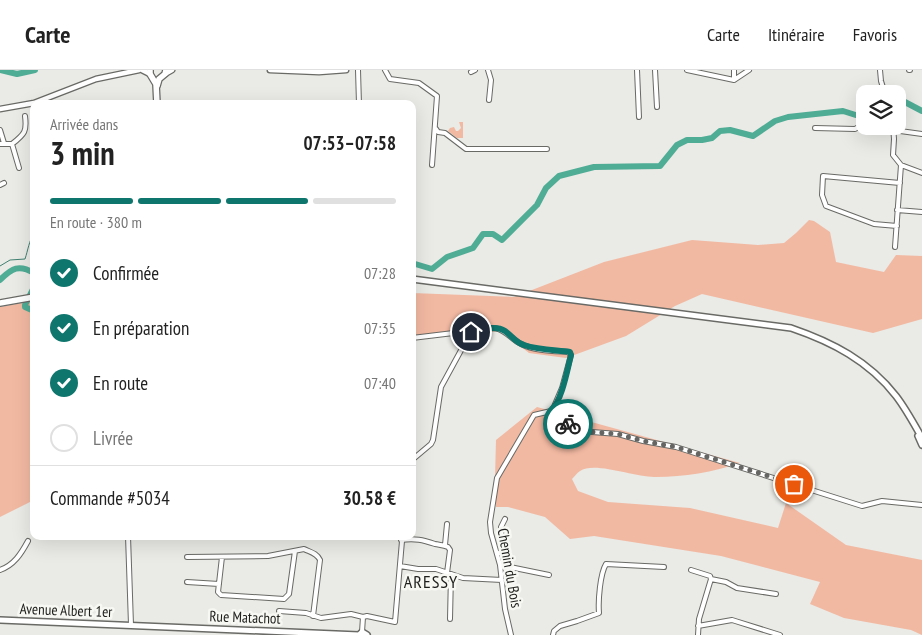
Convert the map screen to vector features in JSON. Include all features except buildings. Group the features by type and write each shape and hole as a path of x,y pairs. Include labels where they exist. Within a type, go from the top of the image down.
{"main road":[{"path":"157,100 157,90 153,76 165,72"},
{"path":"416,280 808,334 845,350 864,363 891,390 922,438"},
{"path":"0,303 30,298"},
{"path":"908,415 922,445"},
{"name":"Avenue Albert 1er","path":"0,620 131,625"},
{"name":"Rue Matachot","path":"131,625 362,634"}],"street":[{"path":"44,100 96,79 141,70 153,76"},
{"path":"165,72 172,70"},
{"path":"270,70 346,70"},
{"path":"358,70 359,100"},
{"path":"385,70 390,79 419,83 437,96 432,165"},
{"path":"488,70 491,80 489,100"},
{"path":"637,70 639,117"},
{"path":"655,70 657,107"},
{"path":"687,70 736,79 749,70"},
{"path":"718,70 718,76"},
{"path":"734,70 736,79"},
{"path":"880,70 882,85"},
{"path":"0,109 30,105"},
{"path":"0,130 2,144 12,144 25,132 25,116"},
{"path":"435,126 438,132 445,133 465,148 547,149"},
{"path":"815,128 856,128"},
{"path":"906,131 922,134"},
{"path":"893,135 892,155 901,165 922,173"},
{"path":"12,144 19,168"},
{"path":"895,247 901,165"},
{"path":"896,226 874,224 826,206 822,195 823,176 900,183"},
{"path":"898,210 922,212"},
{"path":"416,338 495,328 503,330 520,344 551,351 570,352 571,355 559,395 551,411 579,431 618,434 676,447 862,506 882,501 922,504"},
{"path":"416,456 433,440 441,387 471,332"},
{"name":"Chemin du Bois","path":"511,635 505,609 498,554 491,533 490,522 497,478 534,415 551,411"},
{"path":"498,554 502,550 501,527 505,520"},
{"path":"445,545 447,524"},
{"path":"416,539 426,540 437,545 445,545 450,550 450,618"},
{"path":"128,540 131,625"},
{"path":"279,611 306,613 321,618 351,614 395,622 400,566 400,540"},
{"path":"0,570 21,555 28,541"},
{"path":"186,557 268,556 304,549 318,555 320,560 313,616"},
{"path":"222,557 218,592 222,595 286,598 290,594 295,551"},
{"path":"553,635 554,631 560,626 599,613 600,592 606,564 664,568"},
{"path":"500,565 549,575"},
{"path":"400,566 436,569 463,578 502,580"},
{"path":"692,570 710,576 711,579 726,582 736,588 776,594"},
{"path":"698,635 698,626 711,579"},
{"path":"187,582 219,584"},
{"path":"362,634 363,617"},
{"path":"698,626 732,620 780,635"},
{"path":"212,629 212,635"}],"shaded area":[{"path":"459,122 463,122 463,138 457,138 448,131 454,127 458,131 461,128"},
{"path":"809,220 814,221 830,232 836,262 884,272 896,255 922,256 922,319 873,333 702,294 675,306 626,336 566,358 529,353 502,332 481,331 416,340 416,293 514,297 604,262 692,240 758,245 784,243"},
{"path":"30,302 30,502 0,517 0,307"},
{"path":"537,407 740,463 719,469 667,477 648,477 605,469 587,468 580,471 572,479 578,491 608,502 690,508 778,528 786,503 846,545 922,560 922,635 911,630 844,618 810,604 820,582 721,556 594,536 570,539 545,517 508,507 496,507 496,440"}],"waterway":[{"path":"0,70 17,74 35,70"},
{"path":"906,103 922,111"},
{"path":"416,264 432,269 447,257 473,248 483,234 493,234 502,240 537,205 546,188 559,176 594,167 660,166 677,145 687,140 712,138 720,131 730,130 753,136 775,121 788,117 843,111 856,115"},
{"path":"0,266 10,260 25,259 30,242"},
{"path":"0,280 12,270 20,268 30,271"},
{"path":"30,295 25,305 25,307 30,309"}],"way so far":[{"path":"568,424 579,431 618,434 676,447 794,484"}],"district":[{"name":"ARESSY","path":"431,581"}],"route":[{"path":"471,332 495,328 503,330 520,344 551,351 570,352 571,355 562,388 557,403 551,411 568,424"}]}
